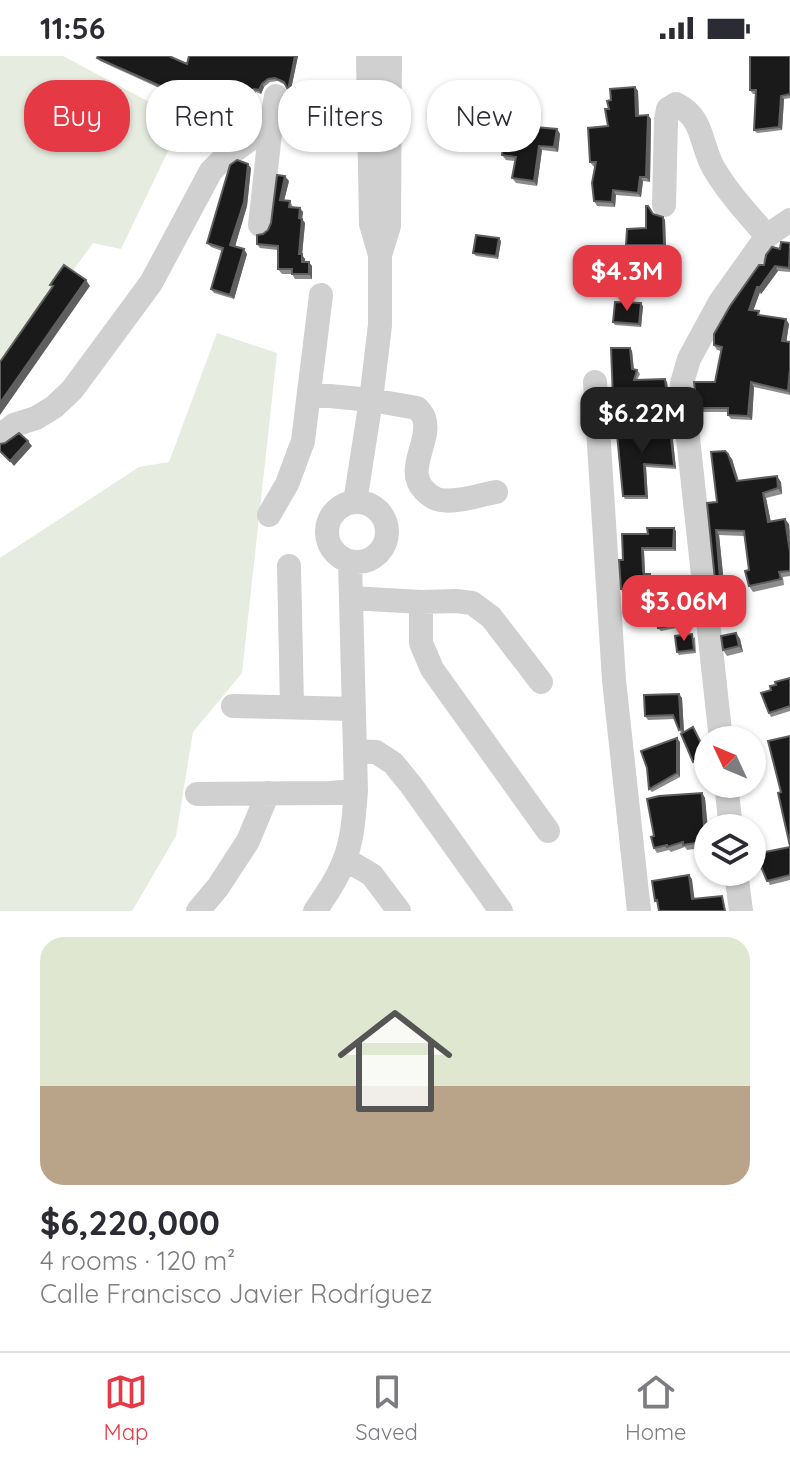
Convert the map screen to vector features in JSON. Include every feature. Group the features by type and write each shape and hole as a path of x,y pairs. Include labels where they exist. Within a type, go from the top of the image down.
{"street":[{"path":"368,56 371,80"},
{"path":"387,80 390,56"},
{"path":"260,225 276,96"},
{"path":"664,205 666,120 668,109 676,104 693,117 712,165 734,198 767,236"},
{"path":"0,436 14,425 36,418 54,407 72,390 151,283 211,171 271,124"},
{"path":"355,502 380,325 380,255 389,226 380,152"},
{"path":"719,726 682,383 689,359 720,302 767,236 790,220"},
{"path":"269,515 287,484 303,441 321,295"},
{"path":"595,382 614,680 639,911"},
{"path":"309,394 417,408 424,417 425,429 418,462 418,482 426,493 439,500 454,500 496,492"},
{"path":"355,502 378,511 387,535 381,551 374,557 367,561 350,562 335,554 327,539 327,530 339,508 355,502"},
{"path":"315,911 345,859 356,791 350,562"},
{"path":"289,566 292,707"},
{"path":"351,598 472,603 491,617 541,682"},
{"path":"421,602 421,643 432,669 548,831"},
{"path":"233,706 354,709"},
{"path":"355,751 376,752 393,763 501,911"},
{"path":"197,794 356,791"},
{"path":"198,911 248,841 268,793"},
{"path":"345,859 372,875 399,911"},
{"path":"738,886 741,911"}],"shaded area":[{"path":"0,56 63,56 108,80 24,80 24,152 130,152 130,92 146,100 146,152 168,152 121,249 93,243 0,371"},
{"path":"217,333 277,353 242,673 193,732 176,836 132,911 0,911 0,558 139,467 169,462"}],"building":[{"path":"169,56 187,64 189,56 295,56 290,80 275,78 262,84 262,80 147,80 97,58"},
{"path":"750,56 790,56 790,94 781,96 779,127 754,130 756,90 750,90"},
{"path":"635,87 636,116 648,115 646,177 640,177 638,193 613,190 612,202 594,201 592,183 596,162 590,162 588,128 608,126 605,109 609,109 610,89"},
{"path":"541,128 557,129 554,147 541,146"},
{"path":"502,152 538,152 534,181 512,178 516,157 502,155"},
{"path":"237,160 248,164 244,202 230,245 244,249 230,295 211,289 223,248 207,243 230,165"},
{"path":"277,175 285,176 280,200 290,201 289,207 300,208 299,254 302,254 302,262 309,262 309,274 292,274 292,269 278,269 278,246 257,244 257,235 268,230 271,223"},
{"path":"646,206 653,214 663,217 664,245 626,245 627,229 646,228"},
{"path":"476,235 499,238 496,256 473,253"},
{"path":"781,242 790,243 789,268 775,266 758,290 757,287 749,310 759,311 758,315 786,319 782,341 790,342 788,391 751,382 748,416 728,415 728,408 697,408 694,382 715,382 722,347 714,345 714,334 759,265 764,265 766,255 772,247 780,249"},
{"path":"64,265 86,280 0,403 0,362"},
{"path":"615,302 641,303 639,324 613,322"},
{"path":"611,348 630,348 632,369 637,370 634,380 665,379 667,398 662,398 661,405 616,415"},
{"path":"616,424 670,428 674,466 644,464 646,496 623,496"},
{"path":"19,433 28,441 10,461 0,451 0,444"},
{"path":"725,451 737,481 777,476 778,488 763,493 768,522 785,519 790,571 779,572 781,579 749,586 745,571 749,570 744,531 716,530 720,579 715,580 707,503 717,502 711,452"},
{"path":"647,528 674,528 673,548 642,548 643,572 650,574 650,604 626,605 626,589 621,589 619,560 623,560 622,534 648,534"},
{"path":"670,603 674,625 658,628 654,605"},
{"path":"736,633 739,646 723,650 721,636"},
{"path":"692,634 694,650 677,652 675,636"},
{"path":"790,678 790,706 769,713 761,693 771,690 770,686 776,685 775,682"},
{"path":"679,694 681,729 673,715 645,716 644,695"},
{"path":"694,729 693,762 681,734"},
{"path":"790,736 790,846 768,741"},
{"path":"677,738 677,773 649,789 641,751"},
{"path":"694,794 694,798 702,798 703,814 694,814 694,843 683,845 683,842 654,848 647,799"},
{"path":"790,847 790,875 767,881 766,852"},
{"path":"689,875 692,899 722,896 725,911 659,911 652,881"}]}
